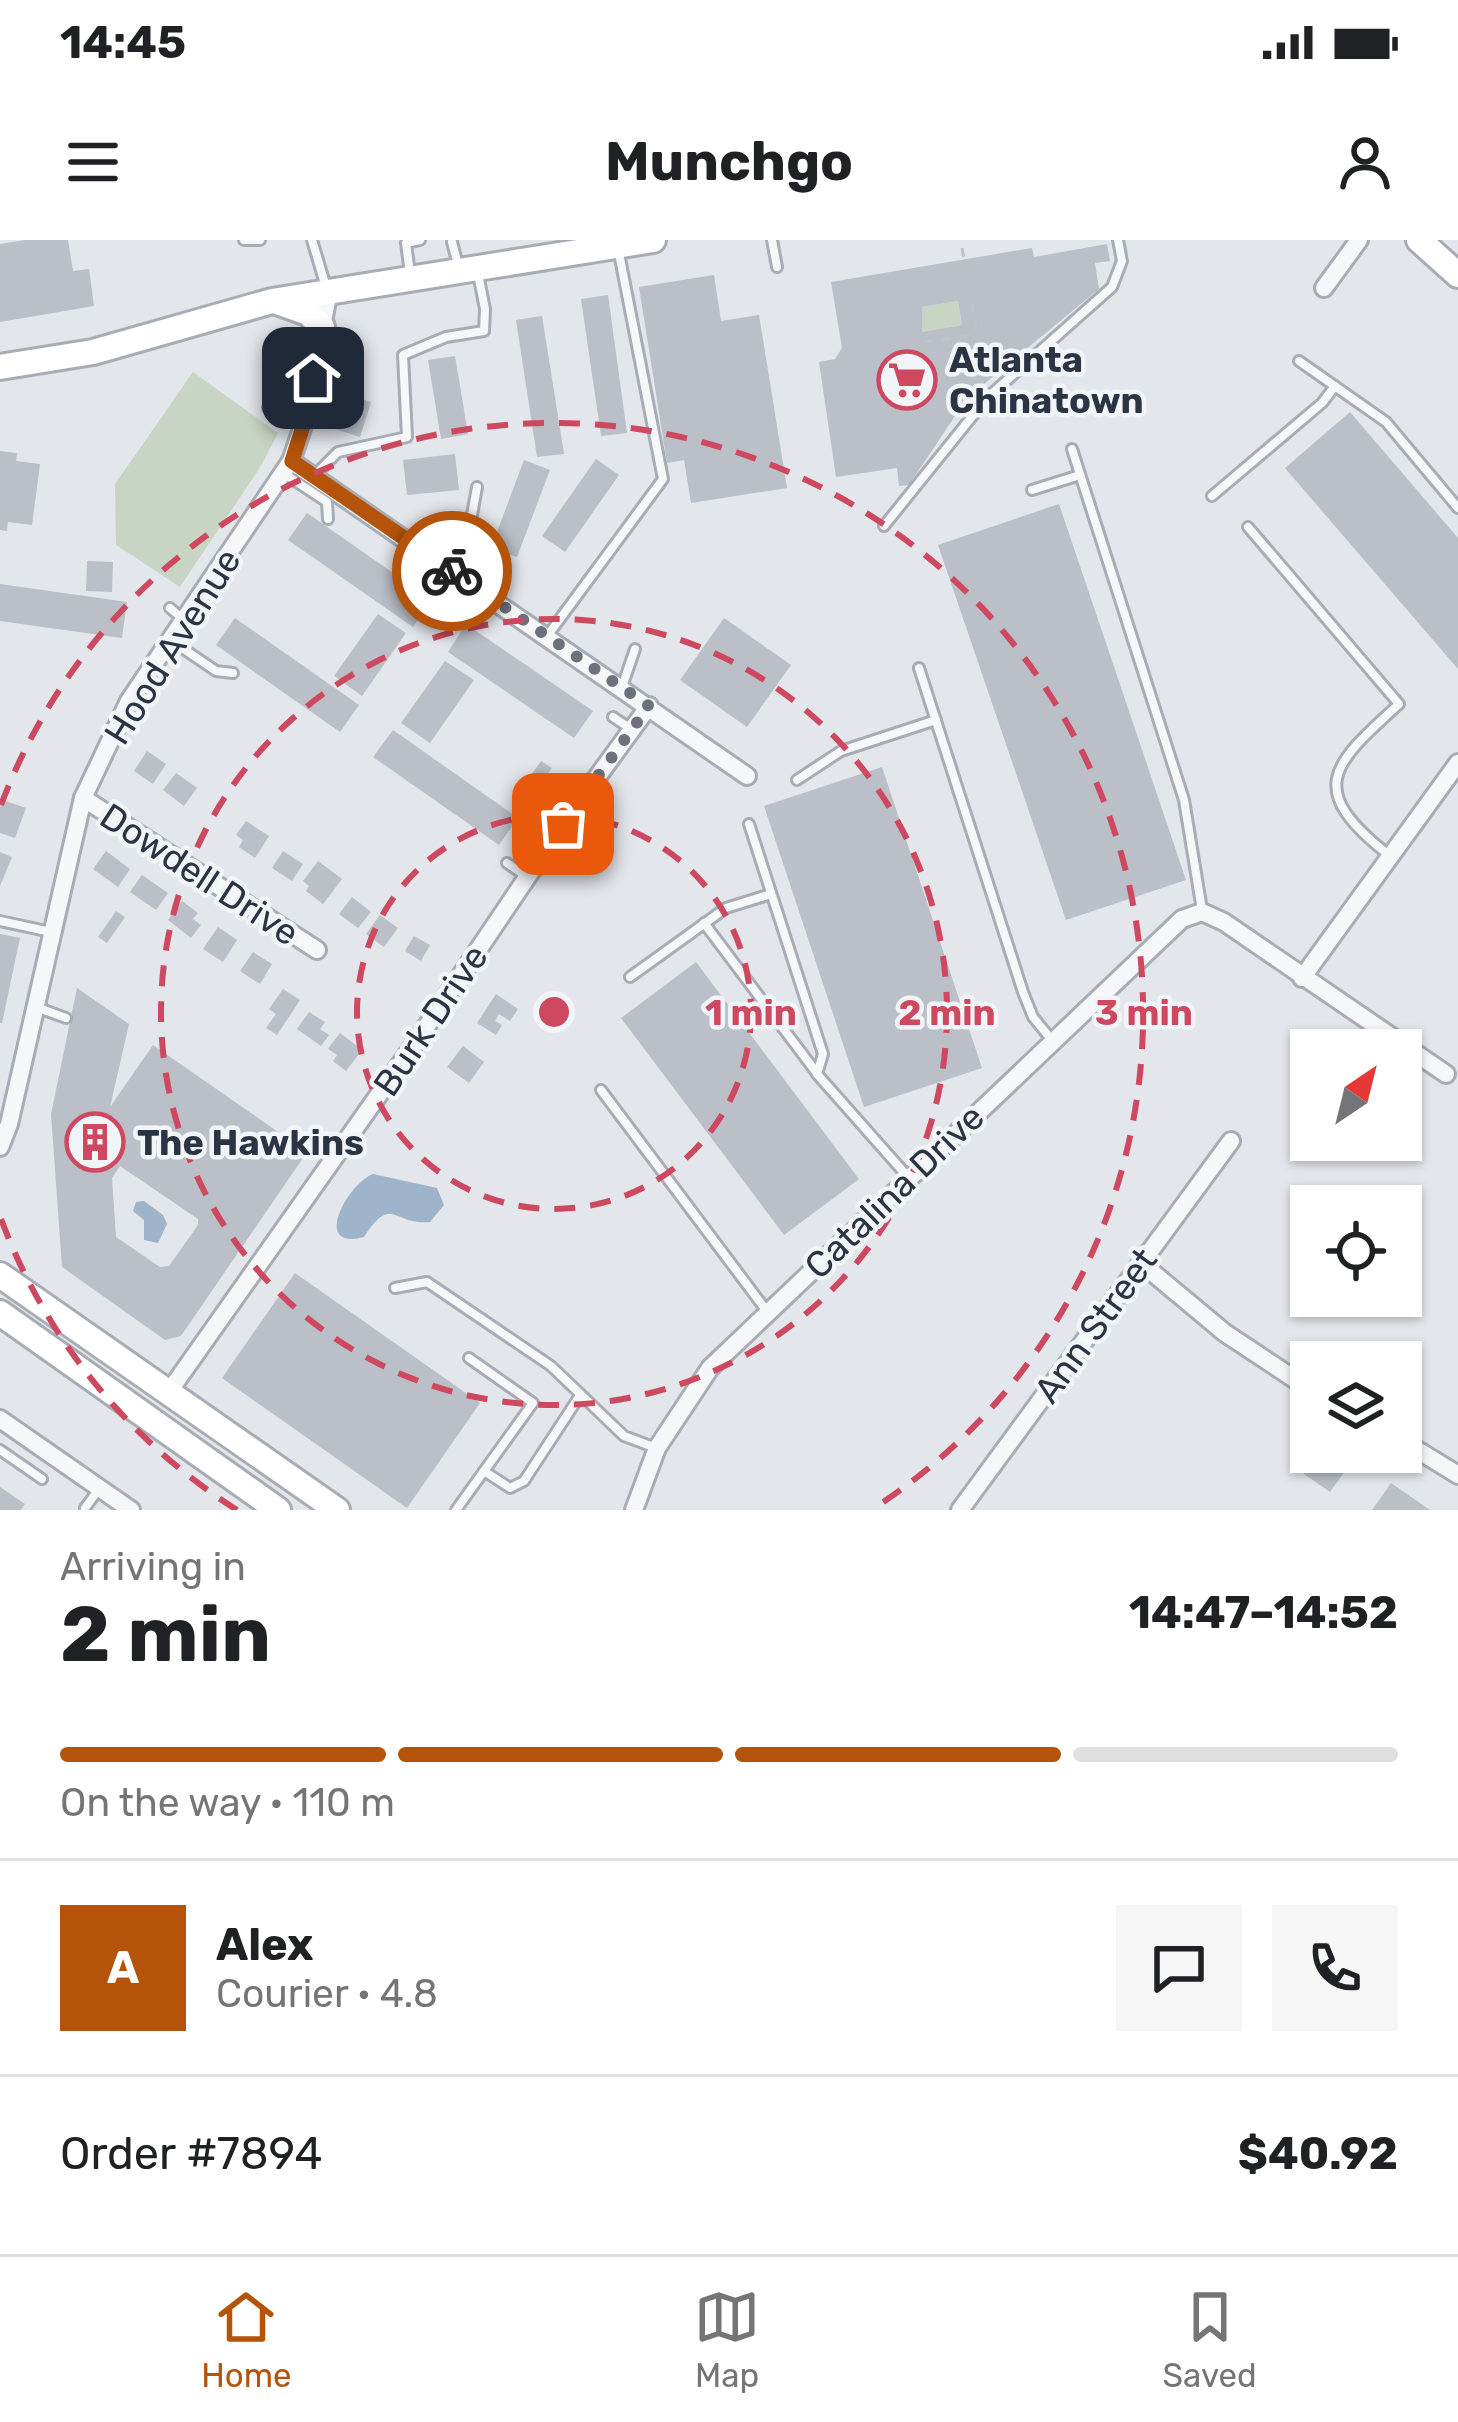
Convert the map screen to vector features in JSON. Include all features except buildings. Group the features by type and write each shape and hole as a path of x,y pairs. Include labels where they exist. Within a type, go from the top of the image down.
{"street":[{"path":"0,367 93,352 272,301 653,240"},
{"path":"1324,288 1359,240"},
{"path":"1419,240 1458,275"},
{"name":"Hood Avenue","path":"0,1148 83,798 129,701 171,640 177,614 287,467 305,420 328,295"},
{"path":"272,301 308,313 322,327"},
{"path":"287,467 314,476 747,776"},
{"name":"Burk Drive","path":"168,1393 649,706"},
{"path":"1301,978 1458,763"},
{"name":"Dowdell Drive","path":"83,798 317,950"},
{"path":"1202,912 1224,922 1446,1074"},
{"name":"Catalina Drive","path":"634,1510 657,1448 710,1368 1052,1040 1182,920 1202,912"},
{"name":"Ann Street","path":"961,1510 1231,1141"},
{"path":"1141,1263 1225,1333 1290,1376"},
{"path":"0,1275 337,1510"},
{"path":"0,1313 278,1510"},
{"path":"0,1419 131,1510"},
{"path":"1422,1453 1458,1475"}],"lane":[{"path":"244,240 260,240"},
{"path":"312,240 328,295"},
{"path":"410,281 406,244 420,240"},
{"path":"772,240 777,267"},
{"path":"884,526 987,398 1112,287 1122,261 1118,240"},
{"path":"314,476 338,452 407,437 404,356 446,337 484,331 485,309 452,242"},
{"path":"547,636 664,479 623,244"},
{"path":"1299,361 1386,422 1458,508"},
{"path":"1212,496 1322,403 1335,386"},
{"path":"268,408 305,420"},
{"path":"1072,449 1184,800 1202,912"},
{"path":"287,467 326,502 328,519"},
{"path":"1032,490 1080,475"},
{"path":"444,566 469,532 477,488"},
{"path":"1248,527 1399,704 1347,751 1337,768 1345,812 1391,857"},
{"path":"171,640 216,671 233,673"},
{"path":"622,687 635,650"},
{"path":"919,668 1023,992 1033,1017 1052,1040"},
{"path":"613,717 632,730"},
{"path":"796,780 841,751 936,720"},
{"path":"749,824 823,1054 817,1074"},
{"path":"507,863 527,877"},
{"path":"630,977 726,908 771,894"},
{"path":"0,921 52,933"},
{"path":"704,923 817,1074 908,1177"},
{"path":"35,1007 66,1018"},
{"path":"601,1090 767,1312"},
{"path":"395,1288 427,1282 551,1366 623,1436 657,1448"},
{"path":"456,1510 532,1403 469,1358"},
{"path":"484,1471 510,1488 524,1481 579,1397"},
{"path":"0,1450 42,1479"},
{"path":"85,1508 99,1488"}],"path":[{"path":"962,248 964,259"},
{"path":"924,342 970,335 976,327 970,299"}],"green space":[{"path":"958,301 962,325 922,332 922,307"},
{"path":"193,372 278,433 180,587 116,545 115,484"}],"water":[{"path":"373,1174 437,1188 444,1205 430,1222 387,1214 364,1237 348,1239 340,1235 339,1215 353,1190"},
{"path":"144,1201 167,1224 158,1243 144,1240 144,1220 133,1211 136,1202"}],"way so far":[{"path":"452,571 649,706 563,824"}],"place":[{"name":"Atlanta Chinatown","path":"907,380"},
{"name":"The Hawkins","path":"95,1142"}],"route":[{"path":"313,378 292,461 452,571"}]}
